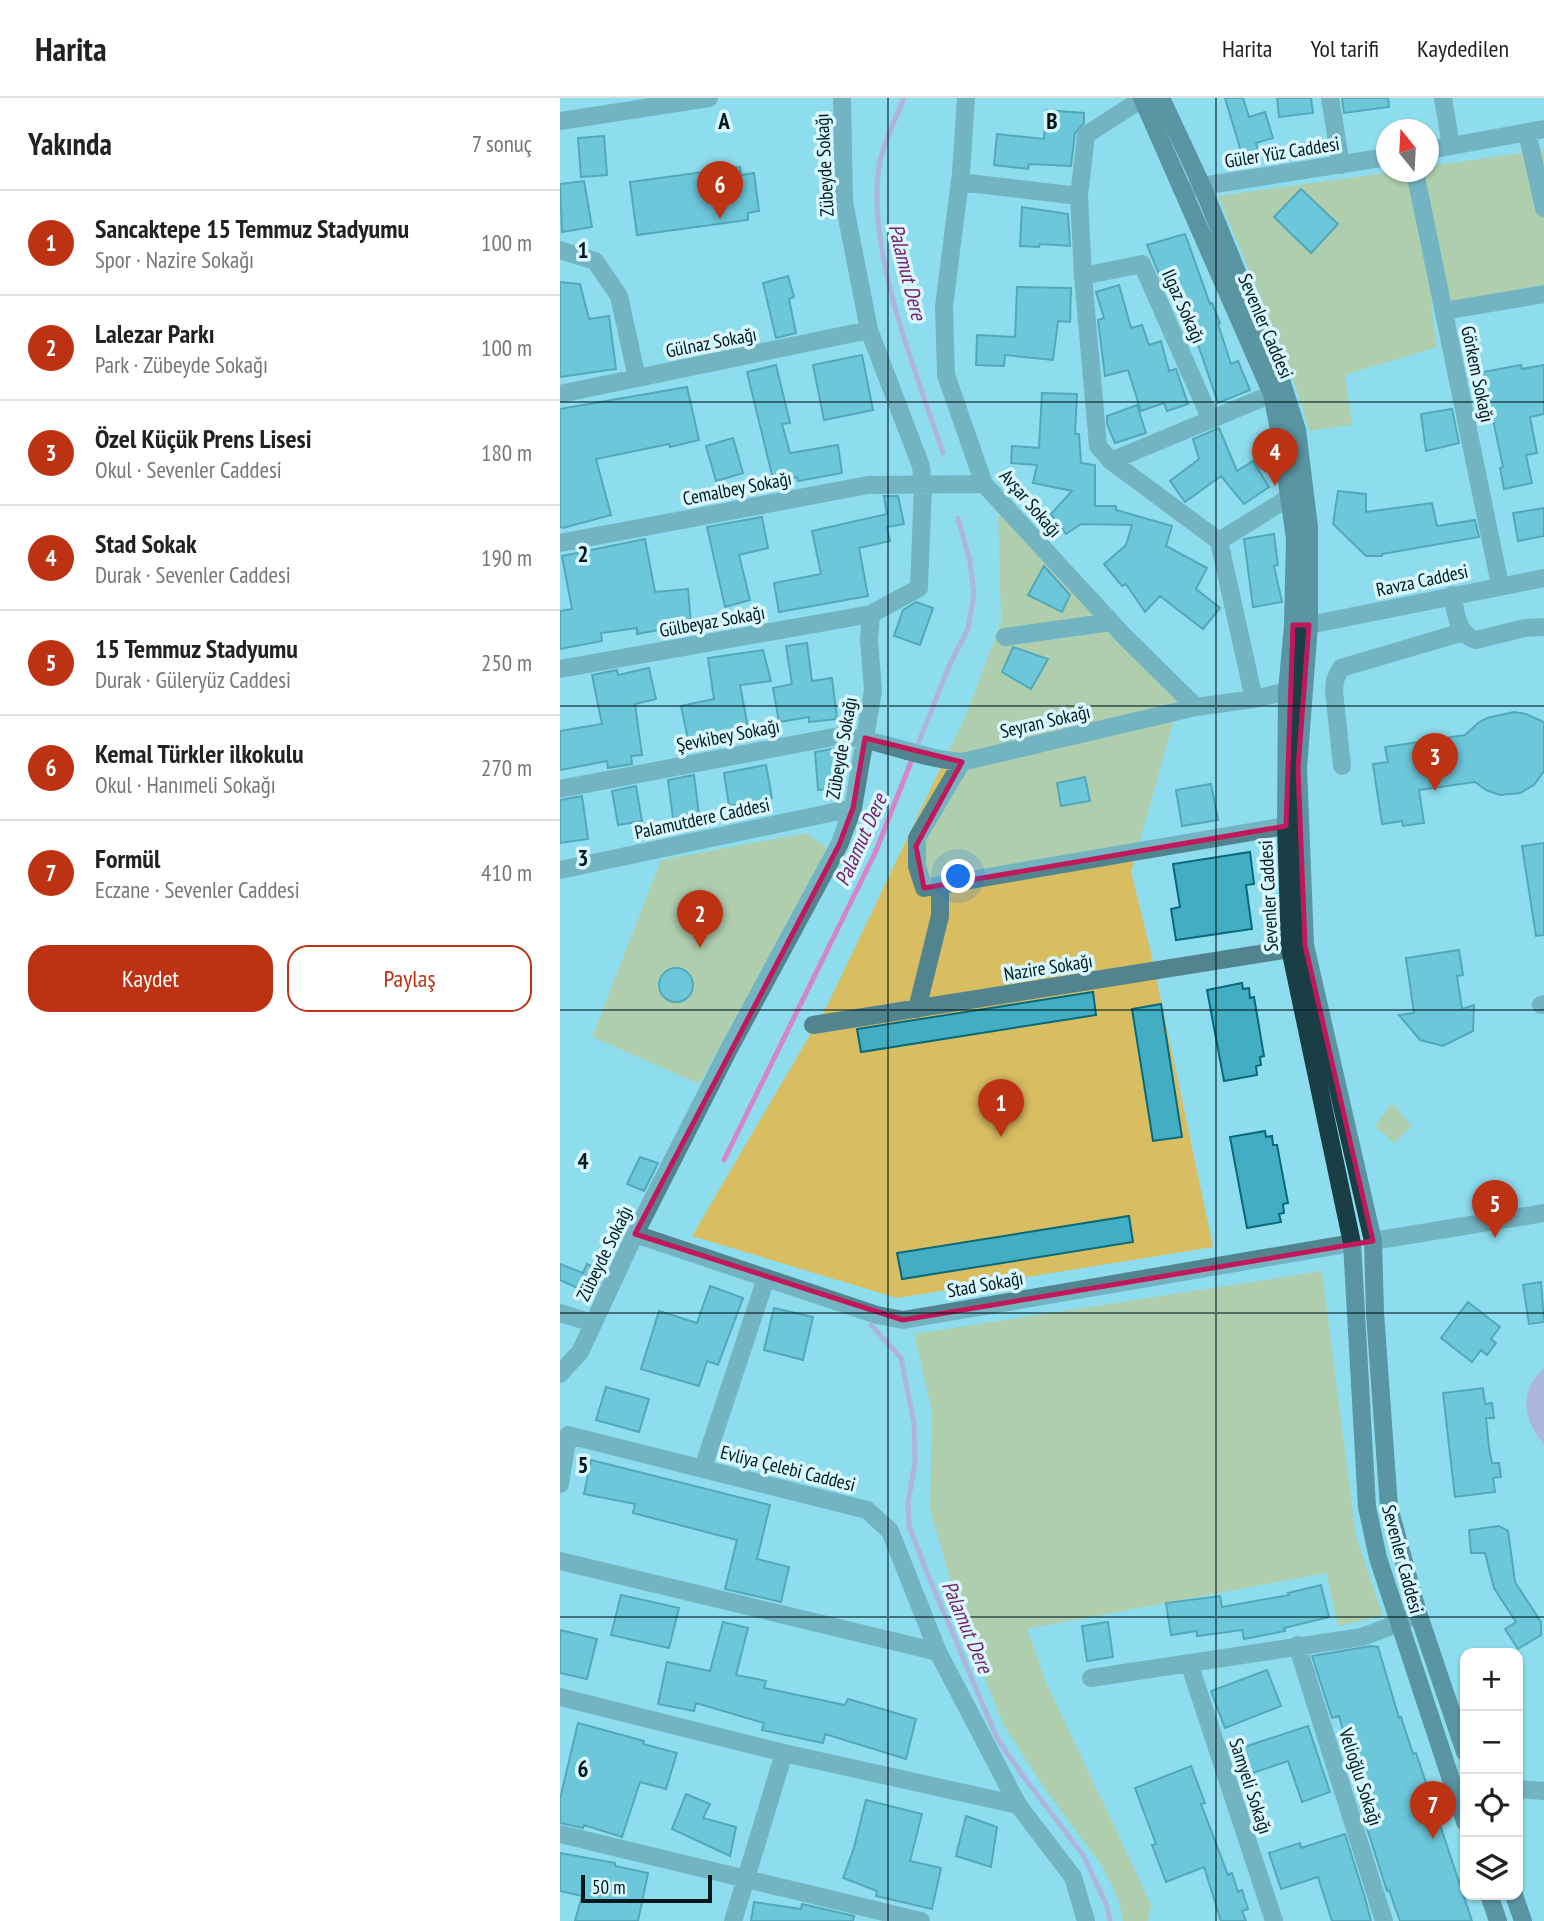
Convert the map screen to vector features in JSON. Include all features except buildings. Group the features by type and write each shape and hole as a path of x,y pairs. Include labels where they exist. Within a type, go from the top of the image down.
{"main road":[{"name":"Sevenler Caddesi","path":"1144,98 1272,394 1290,497 1301,625 1287,691 1286,826 1290,949 1352,1243 1367,1507 1378,1559 1460,1791"},
{"name":"Sevenler Caddesi","path":"1161,98 1202,186 1282,383 1297,429 1309,527 1301,625 1298,768 1305,944 1373,1241 1375,1313 1389,1507 1418,1613 1460,1737"},
{"path":"1352,1243 1373,1241"},
{"path":"1491,1900 1498,1921"},
{"path":"1516,1900 1523,1921"}],"street":[{"path":"560,121 604,105 709,98"},
{"name":"Zübeyde Sokağı","path":"560,1373 580,1352 635,1234 729,1049 839,845 853,808 873,691 869,640 871,614 919,588 923,485 921,466 869,330 844,202 842,98"},
{"name":"Avşar Sokağı","path":"966,98 960,182 944,306 946,375 984,484 1111,622 1196,706"},
{"path":"1144,98 1086,135 1079,196 1098,446 1111,461 1219,541 1254,699"},
{"path":"1329,98 1341,165"},
{"path":"1443,98 1451,146"},
{"path":"1439,148 1535,131 1544,208"},
{"name":"Güler Yüz Caddesi","path":"1184,191 1376,159"},
{"path":"960,182 1079,196"},
{"name":"Görkem Sokağı","path":"1417,182 1500,585"},
{"path":"560,250 595,261 619,296 638,378"},
{"name":"Ilgaz Sokağı","path":"1083,276 1142,264 1211,420"},
{"path":"1444,311 1544,294"},
{"name":"Gülnaz Sokağı","path":"560,394 869,330"},
{"path":"1111,461 1272,394"},
{"name":"Cemalbey Sokağı","path":"560,543 868,485 984,484"},
{"path":"1219,541 1290,497"},
{"name":"Ravza Caddesi","path":"1301,625 1544,578"},
{"path":"1452,595 1463,632 1469,638 1476,640 1525,628 1544,627"},
{"name":"Gülbeyaz Sokağı","path":"560,669 871,614"},
{"path":"1005,637 1111,622"},
{"path":"1342,766 1334,691 1341,668 1463,632"},
{"path":"1196,706 1254,699 1287,691"},
{"name":"Seyran Sokağı","path":"904,749 944,761 962,762 1196,706"},
{"name":"Şevkibey Sokağı","path":"560,789 839,736 865,738 904,749"},
{"path":"962,762 917,838 917,866 924,888 1286,826"},
{"name":"Palamutdere Caddesi","path":"560,870 853,808"},
{"path":"917,1009 940,916 940,885"},
{"name":"Nazire Sokağı","path":"813,1025 1290,949"},
{"path":"1373,1241 1544,1213"},
{"name":"Stad Sokağı","path":"635,1234 877,1315 903,1320 1352,1243"},
{"path":"703,1468 766,1278"},
{"path":"560,1313 593,1323"},
{"path":"560,1484 564,1431"},
{"name":"Evliya Çelebi Caddesi","path":"564,1431 867,1510 890,1531 938,1652 1018,1805 1073,1877 1086,1921"},
{"path":"560,1562 938,1652"},
{"path":"1091,1678 1362,1637 1418,1613"},
{"name":"Velioğlu Sokağı","path":"1297,1645 1384,1921"},
{"name":"Samyeli Sokağı","path":"1189,1663 1274,1921"},
{"path":"560,1697 784,1753 1018,1805"},
{"path":"733,1921 784,1753"},
{"path":"1523,1789 1544,1791"},
{"path":"560,1833 921,1921"}],"highlighted area":[{"path":"1293,625 1309,625 1298,768 1305,945 1373,1241 903,1320 635,1234 839,845 853,808 865,738 962,762 916,846 924,888 1286,826"}],"shaded area":[{"path":"1544,150 1544,288 1431,305 1437,347 1345,375 1352,425 1310,431 1285,355 1218,196 1376,174 1376,182 1439,182 1439,165"},
{"path":"998,514 1173,675 1179,702 1131,872 1151,953 1213,1247 897,1298 692,1236 827,1006 966,715 1001,622"},
{"path":"806,833 825,846 827,854 699,1084 592,1037 661,860"},
{"path":"1392,1103 1412,1126 1394,1143 1375,1126"},
{"path":"1322,1271 1356,1536 1383,1616 1338,1626 1326,1573 1027,1629 1046,1682 1151,1904 1148,1921 1123,1921 1118,1898 1102,1866 1045,1789 1004,1726 964,1628 930,1509 932,1412 914,1334"},
{"path":"1544,1368 1544,1445 1531,1425 1526,1406 1530,1387"}],"waterway":[{"name":"Palamut Dere","path":"904,98 879,164 877,207 887,278 908,351 943,453"},
{"name":"Palamut Dere","path":"724,1160 875,853 949,666 968,629 974,594 970,562 958,518"},
{"name":"Palamut Dere","path":"871,1325 901,1358 914,1423 915,1463 908,1502 909,1526 928,1575 997,1738 1083,1855 1107,1906 1110,1921"}],"place":[{"name":"Kemal Türkler ilkokulu","path":"720,219"},
{"name":"Stad Sokak","path":"1275,486"},
{"name":"Özel Küçük Prens Lisesi","path":"1435,791"},
{"name":"Lalezar Parkı","path":"700,948"},
{"name":"Sancaktepe 15 Temmuz Stadyumu","path":"1001,1137"},
{"name":"15 Temmuz Stadyumu","path":"1495,1238"},
{"name":"Formül","path":"1433,1839"}]}
